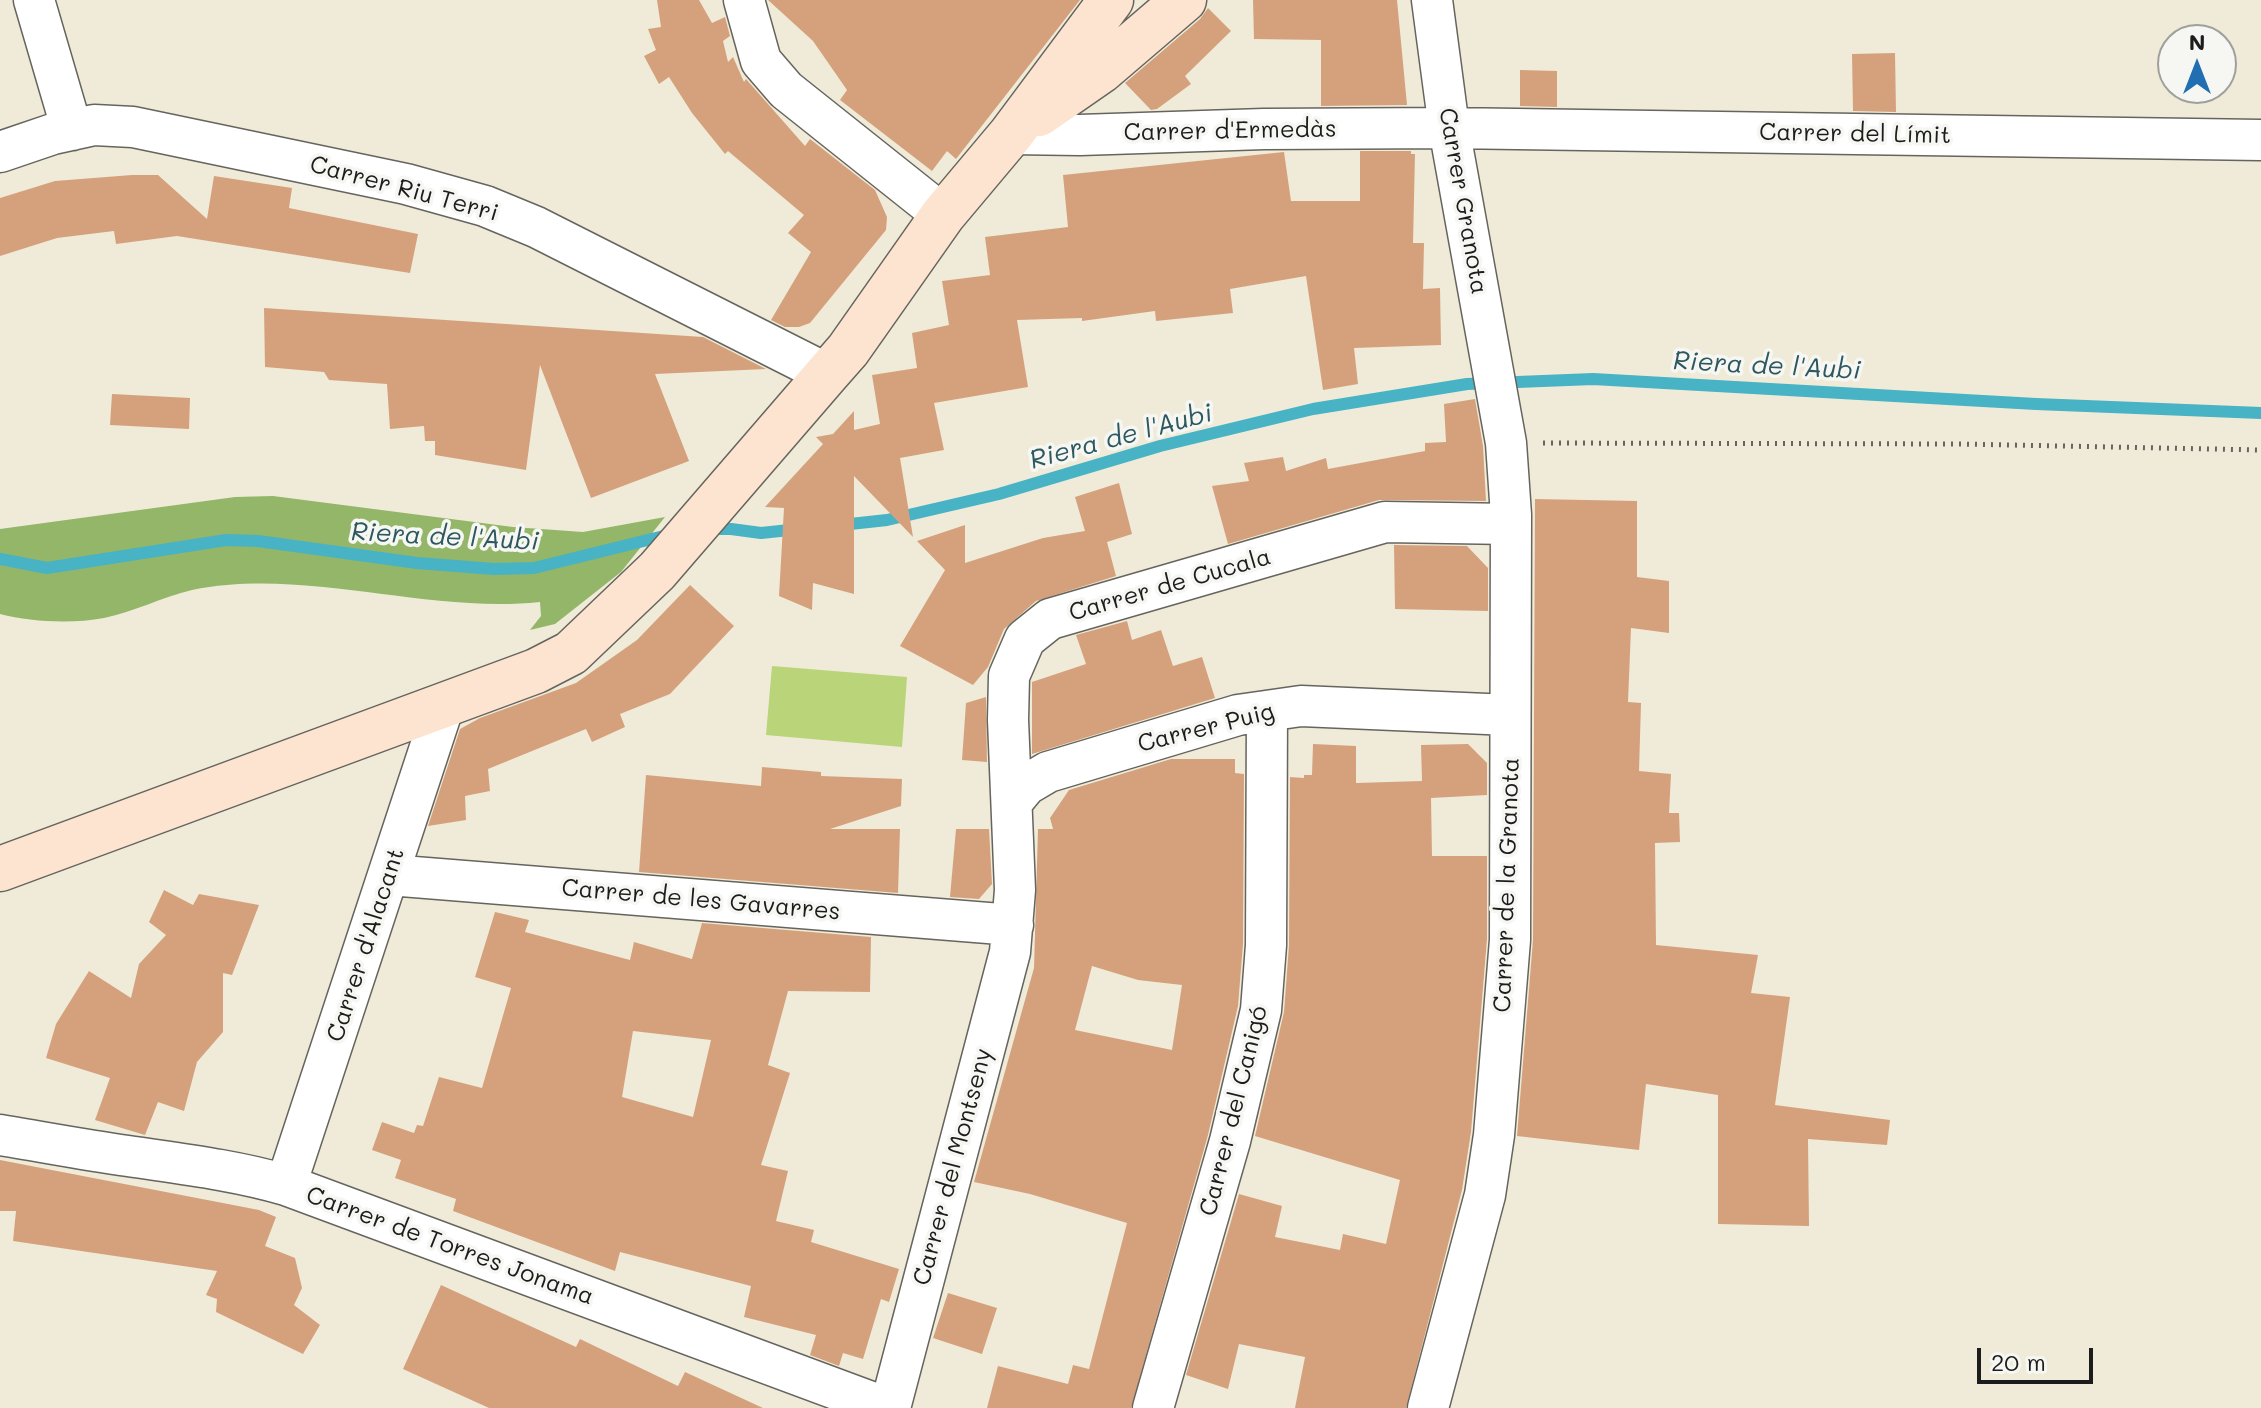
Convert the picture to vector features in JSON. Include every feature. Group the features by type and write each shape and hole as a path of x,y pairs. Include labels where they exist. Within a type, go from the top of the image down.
{"street":[{"path":"34,0 72,130"},
{"path":"744,0 761,61 786,90 943,215"},
{"path":"0,869 536,671 571,653 657,571 848,350 943,215 1011,134 1111,0"},
{"path":"1011,134 1101,71 1184,0"},
{"name":"Carrer Granota","path":"1432,0 1449,128 1499,402"},
{"name":"Carrer Riu Terri","path":"0,152 94,125 133,127 406,184 485,206 536,227 827,374"},
{"name":"Carrer d'Ermedàs","path":"1011,134 1449,128"},
{"name":"Carrer del Límit","path":"1449,128 2261,140"},
{"name":"Carrer de la Granota","path":"1428,1408 1485,1195 1494,1135 1510,940 1511,524 1506,443 1499,402"},
{"name":"Carrer de Cucala","path":"1013,925 1015,890 1009,676 1025,639 1050,619 1385,522 1511,524"},
{"name":"Carrer d'Alacant","path":"286,1185 444,705"},
{"name":"Carrer Puig","path":"1012,802 1026,785 1048,772 1238,715 1301,706 1510,715"},
{"name":"Carrer del Canigó","path":"1153,1408 1230,1141 1261,1010 1266,945 1267,711"},
{"name":"Carrer de les Gavarres","path":"389,875 1013,925"},
{"name":"Carrer del Montseny","path":"888,1408 1010,952 1013,925"},
{"name":"Carrer de Torres Jonama","path":"0,1135 251,1174 888,1408"}],"path":[{"path":"1506,443 1960,444 2261,450"}],"green space":[{"path":"273,496 513,527 583,532 665,517 621,572 555,624 530,630 541,616 540,602 453,602 278,584 235,584 192,590 92,620 52,621 0,614 0,529 235,497"},
{"path":"772,666 907,677 902,747 766,735"}],"building":[{"path":"657,0 699,0 712,23 725,17 730,36 723,41 728,62 733,57 744,82 746,79 805,146 810,139 875,190 887,217 886,230 810,323 785,327 771,320 811,252 788,233 804,215 728,151 725,154 692,113 669,77 659,84 644,56 656,50 648,29 661,27"},
{"path":"768,0 1080,0 956,159 947,151 932,171 840,100 847,90 813,41"},
{"path":"1253,0 1397,0 1407,105 1321,106 1321,40 1254,39"},
{"path":"1208,8 1231,31 1185,76 1191,84 1157,109 1151,110 1125,83 1200,19"},
{"path":"1895,53 1896,112 1853,111 1852,54"},
{"path":"1520,70 1557,71 1557,107 1520,106"},
{"path":"1360,151 1411,151 1415,154 1413,243 1424,243 1423,289 1440,288 1441,345 1354,348 1358,384 1323,390 1306,276 1230,289 1233,313 1156,321 1155,311 1082,321 1082,318 1017,320 1028,387 934,403 944,450 900,458 913,537 854,476 854,594 813,583 812,610 779,596 784,508 765,507 823,444 816,437 833,434 854,411 854,430 880,424 872,375 917,368 912,333 949,325 942,281 990,275 985,237 1068,227 1063,175 1284,152 1291,201 1360,201"},
{"path":"158,175 207,219 214,176 292,188 289,208 418,234 410,273 177,236 116,244 114,231 57,238 0,256 0,198 55,181"},
{"path":"264,308 703,337 766,369 655,374 689,461 591,498 540,365 526,470 435,455 435,441 425,441 424,426 390,429 387,384 329,380 324,372 265,367"},
{"path":"112,394 190,398 189,429 110,425"},
{"path":"1475,399 1483,446 1486,501 1379,500 1228,544 1212,486 1249,481 1244,463 1283,457 1286,471 1326,458 1328,469 1425,451 1425,443 1446,442 1444,404"},
{"path":"1119,483 1132,534 1107,542 1116,576 1036,601 1004,629 988,667 973,685 900,646 945,570 917,541 965,525 965,563 1043,538 1085,531 1075,497"},
{"path":"1535,499 1637,501 1637,577 1669,581 1669,633 1631,628 1628,702 1641,703 1639,771 1671,774 1669,813 1679,813 1680,842 1655,843 1656,945 1758,955 1751,993 1790,997 1775,1105 1890,1120 1887,1145 1808,1139 1809,1226 1718,1224 1718,1095 1646,1084 1639,1150 1517,1136 1533,940"},
{"path":"1394,545 1467,546 1488,568 1488,611 1395,609"},
{"path":"690,585 734,626 670,694 620,714 625,727 592,742 586,729 488,769 490,791 465,796 466,820 428,826 460,729 480,718 576,683 637,640"},
{"path":"1127,621 1132,640 1161,630 1173,666 1202,657 1215,698 1032,754 1032,682 1086,664 1076,635"},
{"path":"986,697 987,762 962,760 966,703"},
{"path":"1313,744 1356,746 1356,783 1422,781 1421,745 1468,744 1487,763 1487,795 1431,798 1432,856 1487,856 1487,939 1471,1132 1462,1190 1406,1408 1295,1408 1305,1357 1239,1344 1228,1389 1186,1375 1239,1194 1282,1206 1275,1237 1340,1250 1343,1234 1386,1244 1400,1180 1255,1136 1284,1012 1289,945 1290,777 1312,775"},
{"path":"1171,759 1235,759 1235,773 1244,774 1243,944 1238,1006 1208,1135 1131,1408 987,1408 998,1366 1068,1384 1073,1365 1089,1369 1127,1223 1030,1194 974,1182 1034,968 1038,829 1053,829 1050,818 1069,790","holes":["1092,966 1138,980 1182,985 1172,1050 1075,1030"]},
{"path":"762,767 821,772 821,776 902,779 901,806 830,829 900,829 898,893 639,872 646,775 761,786"},
{"path":"956,829 989,829 992,884 979,899 950,897"},
{"path":"164,890 193,905 199,894 259,905 232,975 223,973 223,1032 197,1062 184,1111 158,1102 145,1135 95,1120 110,1078 46,1058 56,1024 89,971 131,998 139,964 166,935 149,922"},
{"path":"495,912 529,920 525,932 630,960 634,942 692,959 702,923 871,937 870,992 788,991 768,1065 790,1073 761,1165 788,1171 776,1221 814,1230 811,1242 899,1269 889,1302 881,1299 863,1359 843,1353 839,1366 810,1355 816,1335 744,1317 751,1286 620,1252 615,1271 453,1211 456,1199 395,1178 401,1160 372,1150 382,1122 414,1133 417,1125 423,1126 439,1077 482,1088 511,988 475,977","holes":["633,1031 711,1040 693,1117 622,1097"]},
{"path":"0,1160 259,1210 276,1217 265,1246 295,1258 302,1288 294,1305 320,1325 303,1354 216,1312 217,1299 206,1295 217,1271 13,1241 16,1211 0,1211"},
{"path":"441,1285 576,1347 580,1339 678,1386 685,1372 763,1408 489,1408 403,1369"},
{"path":"948,1293 997,1308 982,1354 933,1338"}],"waterway":[{"name":"Riera de l'Aubi","path":"841,525 887,520 999,494 1160,446 1313,409 1467,384 1593,379 2036,404 2261,413"},
{"name":"Riera de l'Aubi","path":"706,529 761,533 799,529"},
{"name":"Riera de l'Aubi","path":"0,559 47,568 226,540 258,541 417,563 494,569 534,568 672,534"}]}
